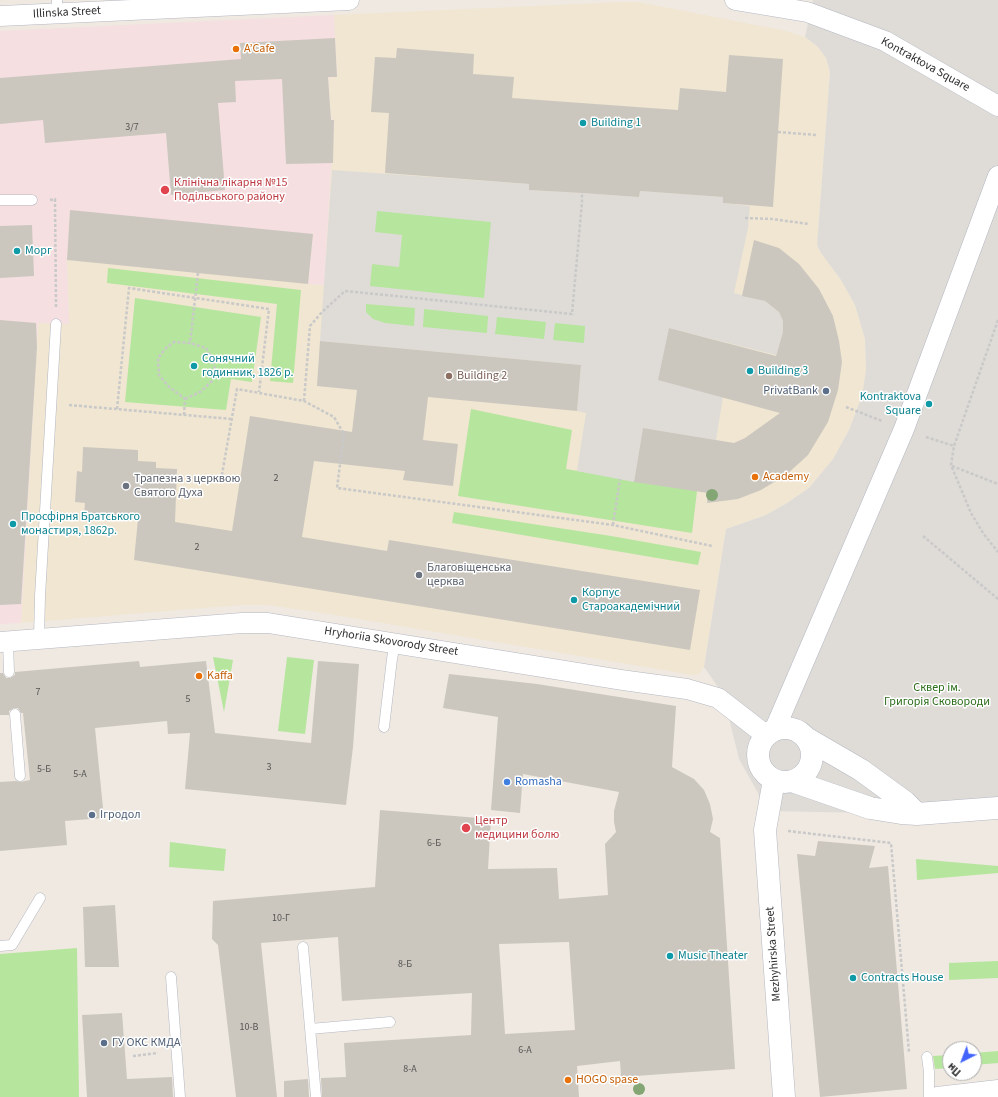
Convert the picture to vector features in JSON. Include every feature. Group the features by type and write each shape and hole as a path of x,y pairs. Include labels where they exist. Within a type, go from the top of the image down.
{"street":[{"name":"Illinska Street","path":"0,16 57,6 349,0"},
{"name":"Kontraktova Square","path":"734,0 807,12 885,41 998,106"},
{"path":"998,176 904,429 770,733 761,743 759,751 761,768 767,775 870,808 917,814 998,808"},
{"name":"Hryhoriia Skovorody Street","path":"4,642 39,638 248,623 268,623 622,680 687,689 718,698 770,733"},
{"path":"770,733 782,728 799,732 806,738 862,770 905,802 917,814"},
{"path":"783,781 800,778 807,772 811,764 812,754 806,738"},
{"name":"Mezhyhirska Street","path":"783,781 768,811 765,830 784,1097"},
{"path":"937,1097 998,1090"}],"lane":[{"path":"0,200 32,200"},
{"path":"39,638 40,596 56,324"},
{"path":"4,642 10,672"},
{"path":"384,727 395,643"},
{"path":"15,714 20,776"},
{"path":"0,946 12,945 40,898"},
{"path":"303,947 316,1097"},
{"path":"171,977 180,1097"},
{"path":"310,1029 390,1022"},
{"path":"927,1057 929,1072 929,1097"}],"path":[{"path":"778,132 817,135"},
{"path":"304,401 310,326 322,312 345,291 572,314 582,193"},
{"path":"32,200 55,199 56,324"},
{"path":"745,218 772,219 809,224"},
{"path":"190,343 198,273"},
{"path":"117,409 129,288 269,309 259,392"},
{"path":"998,320 954,446 951,465 971,513 983,534 998,552"},
{"path":"174,342 190,343 206,348 213,360 215,370 212,381 200,392 185,399 168,386 159,375 158,358 166,348 174,342"},
{"path":"221,480 237,389 304,401 334,417 344,434 337,488 613,524 712,546"},
{"path":"184,415 185,399"},
{"path":"51,403 232,419"},
{"path":"951,465 998,484"},
{"path":"613,524 620,479"},
{"path":"923,536 998,598"},
{"path":"784,831 891,842 909,1053"},
{"path":"133,1056 176,1051"}],"shaded area":[{"name":"Kontraktova Square","path":"813,0 998,0 998,808 917,814 768,811 739,759 723,694 704,667 726,529 766,515 809,488 833,459 849,430 862,396 866,370 865,339 855,305 841,280 821,253 817,245 830,72 826,58 818,47 805,37"},
{"path":"638,2 786,31 805,37 818,47 826,58 830,72 817,245 821,253 841,280 855,305 865,339 866,370 862,396 849,430 833,459 809,488 787,503 766,515 726,529 704,667 700,673 695,675 687,674 268,605 240,605 21,623 38,323 69,324 67,260 70,210 313,234 308,284 324,285 334,120 331,120 328,77 337,77 334,15"},
{"name":"Клінічна лікарня №15 Подільського району","path":"334,15 337,77 328,78 331,119 334,120 324,285 308,284 313,235 70,211 67,260 69,324 38,323 21,623 0,624 0,31"},
{"path":"332,170 529,184 529,190 639,197 640,191 723,197 723,203 750,206 748,228 734,293 765,301 779,312 783,321 783,332 776,355 669,328 723,397 716,440 643,428 634,482 577,471 586,413 577,411 581,365 320,341","holes":["377,211 491,222 484,298 370,286 372,264 399,267 402,235 375,232","366,304 415,308 414,326 385,323 373,319 366,312","424,309 488,316 487,333 423,327","497,317 546,322 544,339 495,334","555,323 585,326 584,343 553,340"]}],"green space":[{"path":"340,185 609,208 596,361 329,334"},
{"path":"108,268 301,290 293,383 270,381 277,304 107,283"},
{"path":"135,298 261,317 252,382 231,379 226,410 125,402"},
{"path":"471,409 572,430 566,469 697,491 692,533 458,496"},
{"path":"454,512 611,536 701,552 698,565 452,523"},
{"path":"213,657 233,660 224,712"},
{"path":"287,657 314,660 305,734 278,731"},
{"path":"170,842 226,849 224,871 169,867"},
{"path":"916,859 998,866 998,873 917,880"},
{"path":"77,948 79,1097 0,1097 0,954"},
{"path":"998,961 998,978 949,980 949,963"},
{"path":"998,1051 998,1063 982,1064 982,1052"},
{"path":"942,1055 942,1069 935,1069 933,1056"}],"building":[{"path":"335,38 337,77 328,77 331,120 334,120 333,163 286,164 282,79 235,81 236,102 218,103 225,190 171,195 166,133 45,143 43,120 0,124 0,78 241,59 240,43"},
{"name":"Building 1","path":"397,48 474,54 473,74 514,77 512,98 678,110 680,88 726,92 729,55 783,59 773,207 723,203 723,197 640,191 639,197 529,190 529,184 385,173 389,113 371,112 375,57 396,58"},
{"path":"70,210 313,234 308,284 67,260"},
{"name":"Морг","path":"32,225 34,276 0,278 0,226"},
{"name":"Building 3","path":"754,240 779,248 799,264 819,289 833,316 842,362 838,390 828,422 808,455 786,475 761,490 738,499 707,503 708,493 634,482 643,428 734,443 745,438 780,413 658,380 669,328 776,356 783,332 783,321 779,312 765,301 742,296"},
{"path":"0,320 36,323 37,347 21,604 0,605"},
{"path":"320,341 581,365 577,411 428,397 423,440 458,444 453,486 403,480 405,471 314,461 302,537 387,551 389,540 700,590 690,650 134,560 138,519 84,516 85,503 75,502 77,471 82,472 83,447 138,450 138,461 156,462 156,468 177,469 175,522 232,531 250,416 352,432 357,390 317,386"},
{"path":"139,661 140,667 206,661 215,733 311,743 318,661 359,664 353,747 346,805 185,789 190,733 168,734 167,721 95,728 104,818 65,821 67,845 0,851 0,782 20,782 30,780 23,713 21,713 18,708 14,708 9,711 9,715 0,715 0,673 3,673 6,678 10,678 15,675 15,672"},
{"path":"449,674 537,684 676,706 672,767 694,779 704,790 710,804 713,819 710,832 720,838 735,1069 621,1077 620,1061 577,1066 579,1097 322,1097 321,1078 346,1077 344,1043 471,1035 472,993 342,1001 338,937 261,943 277,1097 236,1097 218,945 212,939 213,901 375,887 380,810 491,819 488,869 557,868 559,899 608,895 605,844 616,832 614,811 619,792 523,774 520,813 491,810 498,717 443,708","holes":["569,942 575,1030 505,1034 499,944"]},
{"name":"Contracts House","path":"818,841 875,846 869,868 888,866 907,1089 820,1097 797,854 815,856"},
{"path":"115,905 119,967 85,967 83,907"},
{"name":"ГУ ОКС КМДА","path":"122,1013 127,1079 172,1077 173,1097 87,1097 82,1015"},
{"path":"308,1079 309,1097 284,1097 284,1081"}],"place":[{"name":"A’Cafe","path":"236,49"},
{"name":"Building 1","path":"583,123"},
{"name":"Клінічна лікарня №15 Подільського району","path":"165,190"},
{"name":"Морг","path":"17,251"},
{"name":"Сонячний годинник, 1826 р.","path":"194,366"},
{"name":"Building 3","path":"750,371"},
{"name":"Building 2","path":"449,376"},
{"name":"PrivatBank","path":"826,391"},
{"name":"Kontraktova Square","path":"929,404"},
{"name":"Academy","path":"755,477"},
{"name":"Трапезна з церквою Святого Духа","path":"126,486"},
{"name":"Просфірня Братського монастиря, 1862р.","path":"13,524"},
{"name":"Благовіщенська церква","path":"419,575"},
{"name":"Корпус Староакадемічний","path":"574,600"},
{"name":"Kaffa","path":"199,676"},
{"name":"Romasha","path":"507,782"},
{"name":"Ігродол","path":"92,815"},
{"name":"Центр медицини болю","path":"466,828"},
{"name":"Music Theater","path":"670,956"},
{"name":"Contracts House","path":"853,978"},
{"name":"ГУ ОКС КМДА","path":"104,1043"},
{"name":"HOGO spase","path":"568,1080"}],"park label":[{"name":"Сквер ім. Григорія Сковороди","path":"937,695"}]}
